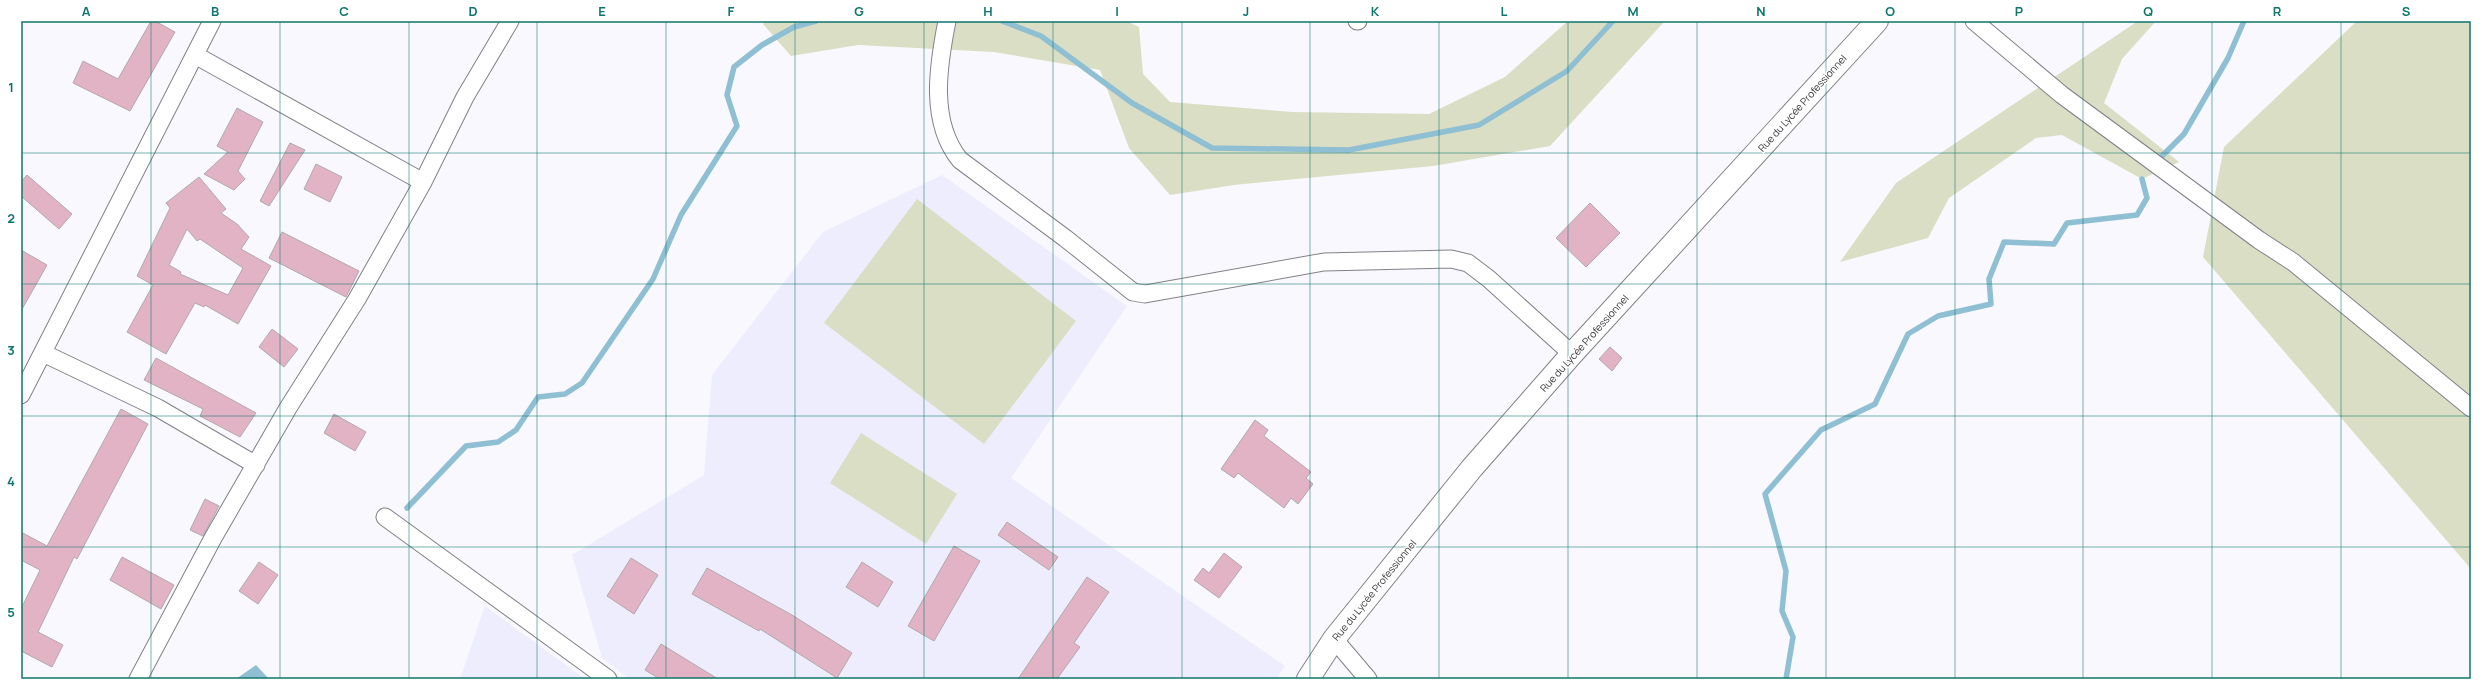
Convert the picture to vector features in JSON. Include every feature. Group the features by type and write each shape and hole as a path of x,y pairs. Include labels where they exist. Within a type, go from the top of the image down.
{"main road":[{"name":"Rue du Lycée Professionnel","path":"1308,679 1334,639 1472,468 1572,354 1877,21"}],"street":[{"path":"21,395 212,21"},
{"path":"138,679 213,538 288,408 357,299 423,182 465,97 510,21"},
{"path":"947,21 941,52 938,96 944,129 951,150 960,160 1065,238 1134,292 1144,294 1324,262 1451,259 1468,263 1489,279 1572,354"},
{"path":"1974,21 2062,95 2259,240 2293,262 2471,408"},
{"path":"195,55 423,182"},
{"path":"43,353 158,408 256,465"},
{"path":"385,517 608,679"},
{"path":"1334,639 1368,679"}],"shaded area":[{"path":"942,175 1127,306 1011,478 1285,666 1276,679 630,679 602,658 572,555 704,475 712,375 823,232"},
{"path":"485,606 585,679 460,679"}],"green space":[{"path":"765,21 1126,21 1139,27 1143,74 1170,102 1292,112 1429,114 1505,77 1568,21 1665,21 1550,146 1433,166 1234,185 1170,195 1129,148 1100,70 994,52 858,45 791,56 763,24"},
{"path":"2138,21 2156,21 2122,59 2104,103 2179,162 2142,179 2062,135 2036,138 1949,198 1928,238 1840,262 1896,183"},
{"path":"2357,21 2471,21 2471,569 2203,257 2224,147"},
{"path":"917,199 1076,321 984,444 824,323"},
{"path":"861,433 957,494 926,544 830,483"}],"water":[{"path":"256,665 269,679 236,679"}],"building":[{"path":"151,21 155,21 175,32 130,111 73,83 83,61 118,79"},
{"path":"237,108 263,122 238,171 245,179 234,190 204,174 228,152 217,146"},
{"path":"290,143 305,150 269,206 260,201"},
{"path":"316,164 342,177 330,202 304,189"},
{"path":"27,175 72,214 59,229 21,196 21,182"},
{"path":"199,177 226,209 221,213 237,224 249,237 241,249 271,266 238,324 205,305 204,307 195,303 166,354 127,332 153,285 137,276 170,208 166,203","holes":["187,229 197,241 200,239 243,268 228,295 180,274 181,272 169,265"]},
{"path":"1590,203 1620,233 1586,267 1556,238"},
{"path":"282,232 359,271 346,297 269,258"},
{"path":"21,250 47,265 21,311"},
{"path":"272,329 298,349 284,367 259,347"},
{"path":"1610,347 1622,358 1612,371 1599,359"},
{"path":"156,358 256,413 240,437 200,416 203,409 144,380"},
{"path":"121,409 148,424 77,559 74,557 38,632 63,645 52,667 21,651 21,609 40,570 21,560 21,532 47,546"},
{"path":"334,414 366,432 355,451 324,433"},
{"path":"1255,420 1268,430 1264,436 1311,472 1306,478 1313,484 1298,504 1291,498 1284,508 1238,473 1234,478 1221,469"},
{"path":"205,499 219,506 203,536 190,530"},
{"path":"1007,522 1058,557 1049,570 998,535"},
{"path":"954,546 980,561 934,641 908,626"},
{"path":"1224,553 1242,567 1219,598 1194,580 1203,568 1209,573"},
{"path":"122,557 174,585 161,609 110,580"},
{"path":"631,558 658,575 634,614 607,596"},
{"path":"259,562 278,575 258,604 239,591"},
{"path":"862,562 893,582 878,607 846,587"},
{"path":"707,568 792,615 852,653 837,678 760,629 759,631 692,594"},
{"path":"1087,577 1109,592 1074,643 1080,647 1057,679 1018,679"},
{"path":"661,644 718,679 660,679 645,670"}],"waterway":[{"path":"407,508 466,446 498,442 516,430 538,397 565,394 582,383 653,279 681,215 737,126 727,95 734,67 762,45 794,27 816,21"},
{"path":"1002,21 1041,36 1132,103 1212,148 1349,150 1479,125 1567,71 1613,21"},
{"path":"2160,158 2184,134 2228,58 2244,21"},
{"path":"1786,679 1793,637 1782,611 1786,571 1765,494 1821,430 1875,404 1908,334 1938,316 1991,304 1989,279 2004,242 2054,244 2067,223 2137,215 2147,198 2142,179"}]}
